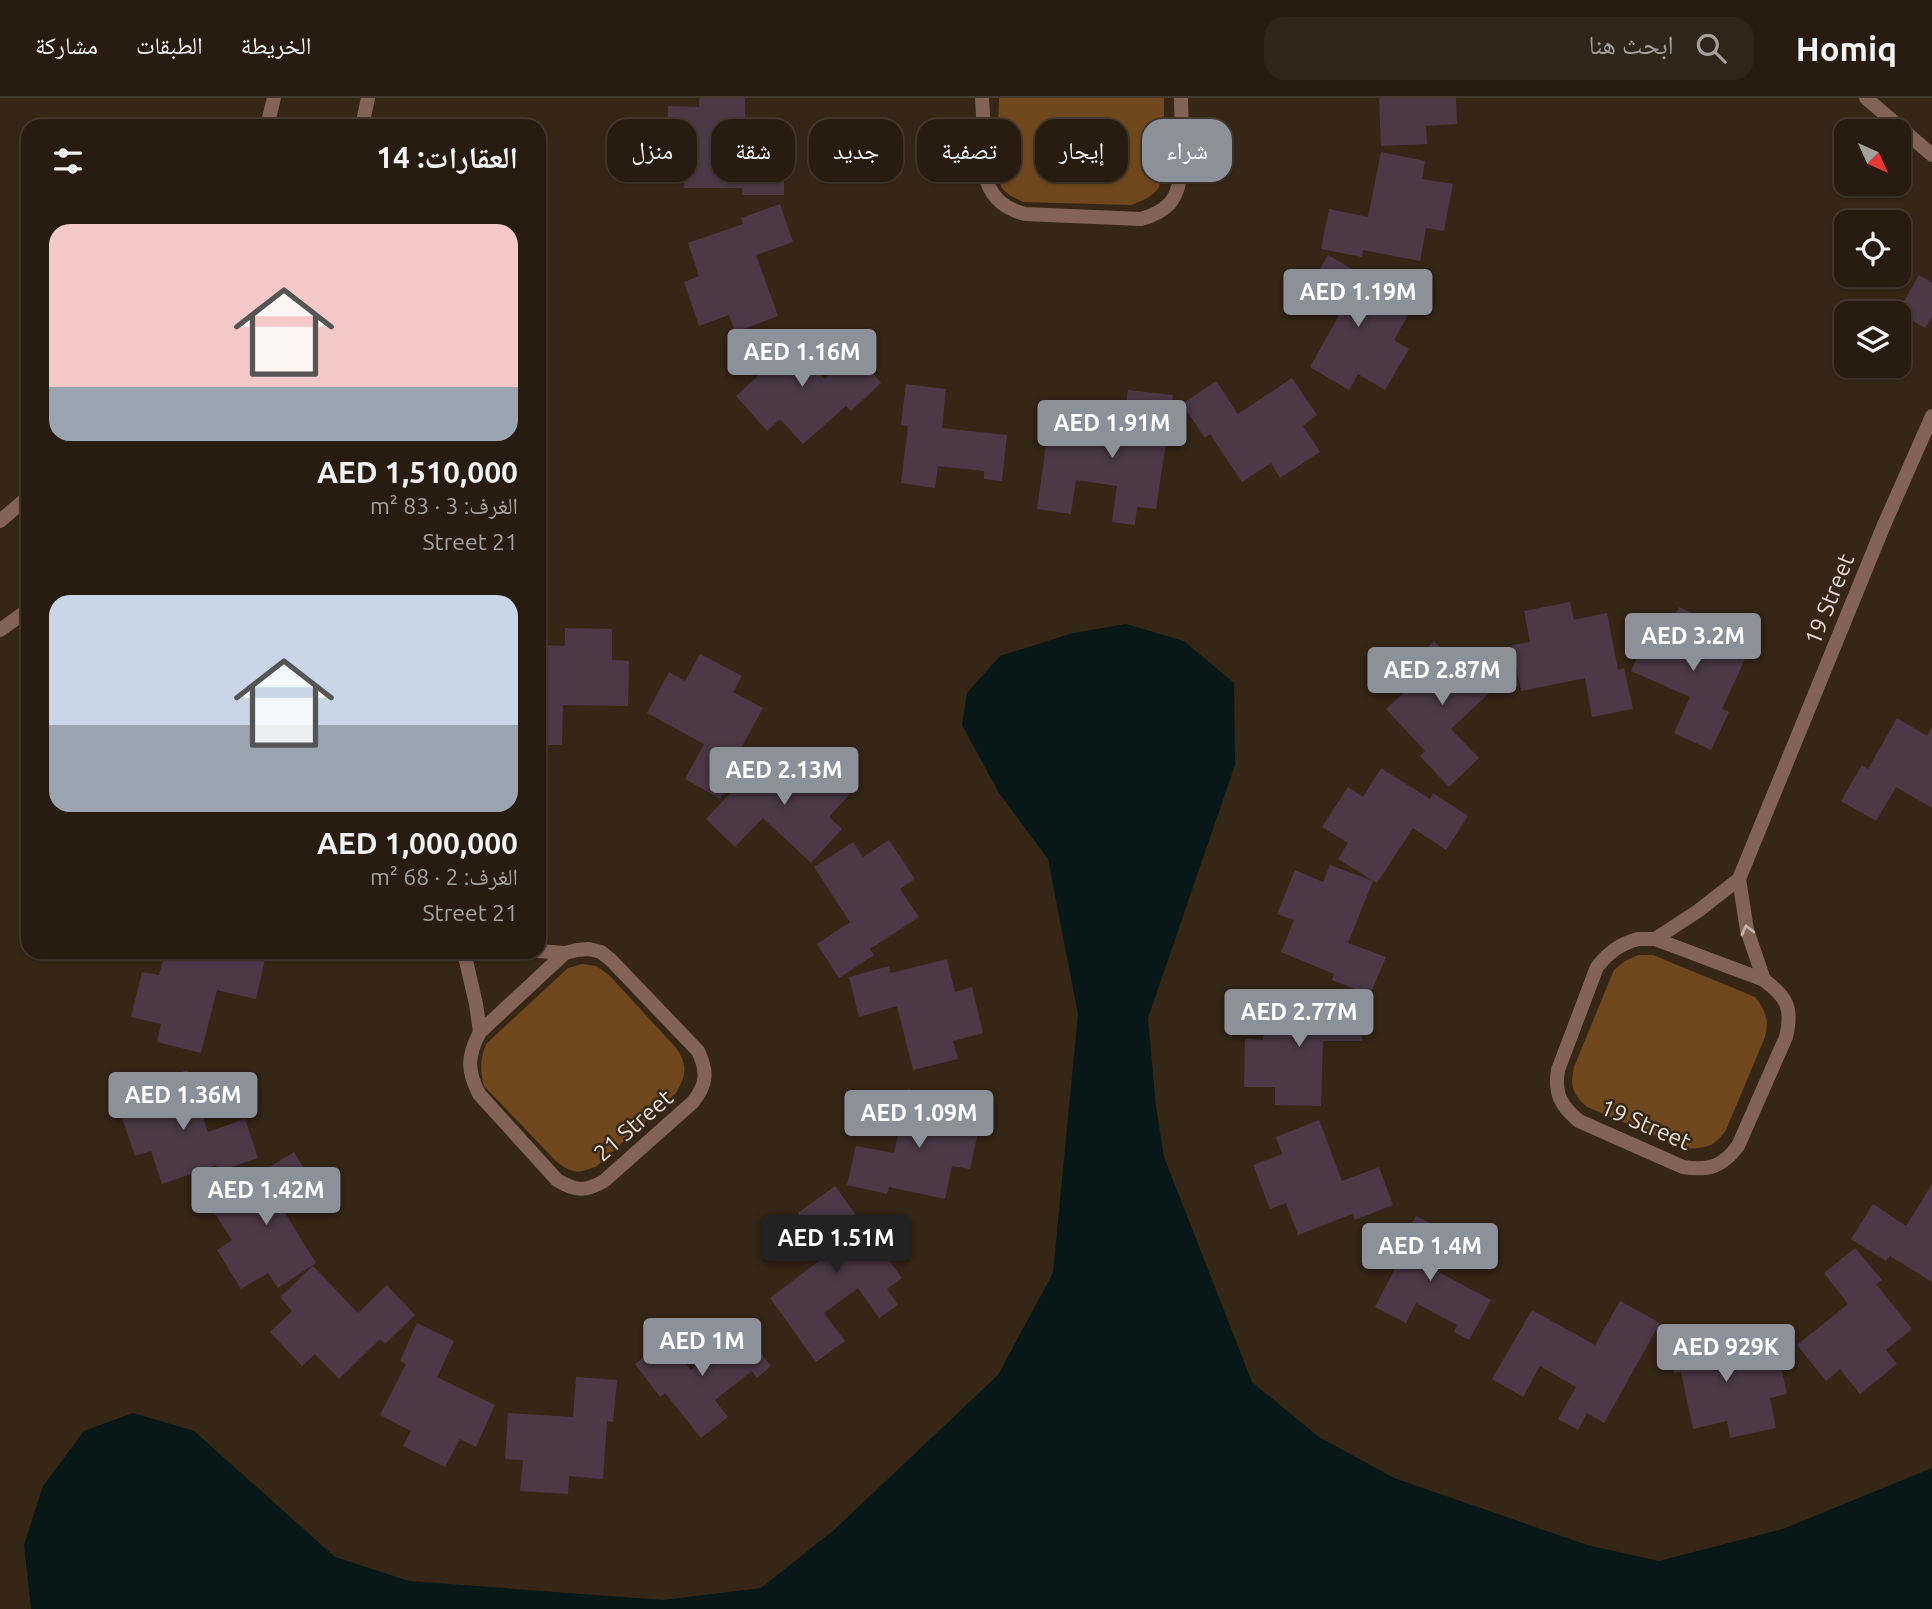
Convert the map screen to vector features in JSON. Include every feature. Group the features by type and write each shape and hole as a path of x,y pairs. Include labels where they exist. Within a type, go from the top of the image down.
{"street":[{"path":"269,119 274,98"},
{"path":"364,119 368,98"},
{"path":"982,98 987,182 992,194 1001,203 1012,211 1025,214 1141,219 1156,214 1169,204 1178,190 1181,174 1181,98"},
{"path":"1866,98 1932,155"},
{"name":"19 Street","path":"1655,939 1698,911 1738,879 1884,524 1932,415"},
{"path":"0,521 21,503"},
{"path":"0,630 21,615"},
{"name":"19 Street","path":"1738,879 1747,930 1764,980"},
{"name":"19 Street","path":"1638,939 1655,939 1764,980 1777,990 1787,1003 1790,1020 1786,1037 1738,1146 1728,1158 1715,1166 1699,1170 1683,1167 1579,1121 1568,1112 1556,1085 1558,1070 1597,967 1608,953 1622,944 1638,939"},
{"name":"21 Street","path":"546,952 565,953 589,949 611,960 698,1051 704,1063 702,1091 693,1102 604,1181 593,1187 580,1189 568,1187 556,1180 479,1094 469,1063 472,1046 480,1032 565,953"},
{"name":"21 Street","path":"466,959 480,1032"}],"shaded area":[{"path":"999,98 1164,98 1164,119 1142,119 1142,182 1160,182 1159,187 1150,196 1131,205 1023,202 1008,194 1000,182 1021,182 1021,119 998,119"},
{"path":"1126,624 1184,641 1234,683 1235,765 1148,1018 1156,1107 1164,1157 1252,1382 1319,1437 1394,1478 1587,1545 1659,1561 1783,1529 1932,1468 1932,1609 31,1609 24,1545 43,1486 84,1431 133,1413 194,1431 335,1557 409,1581 663,1600 761,1588 834,1530 998,1375 1053,1273 1078,1014 1048,859 999,793 962,725 967,693 1000,656 1073,633"},
{"path":"1638,955 1653,955 1755,997 1764,1011 1767,1026 1765,1037 1726,1130 1709,1146 1685,1148 1587,1107 1573,1089 1574,1067 1614,970"},
{"path":"582,964 596,966 609,975 677,1049 684,1071 676,1093 597,1166 575,1171 556,1161 484,1086 481,1065 486,1044 568,968"}],"building":[{"path":"699,98 745,98 745,119 711,119 711,182 784,182 784,195 742,195 742,188 684,188 684,182 697,182 697,119 668,119 668,106 699,107"},
{"path":"1379,98 1456,98 1457,124 1426,126 1427,144 1381,146"},
{"path":"1381,152 1425,161 1422,179 1453,184 1444,231 1426,228 1420,261 1363,250 1362,257 1321,249 1329,209 1368,217"},
{"path":"780,204 793,242 756,255 778,316 735,332 729,315 699,326 684,282 699,276 688,243 743,224 741,218"},
{"path":"1328,255 1364,276 1361,281 1411,310 1394,340 1409,349 1385,390 1358,374 1349,390 1310,367 1342,310 1308,290"},
{"path":"1919,275 1932,283 1932,317 1925,328 1911,320 1911,301 1904,301"},
{"path":"781,331 825,379 854,352 881,383 851,411 846,406 803,444 780,419 767,431 736,396 759,375 747,362"},
{"path":"1292,378 1317,415 1303,426 1320,452 1280,478 1271,463 1242,482 1210,434 1205,438 1182,404 1216,381 1238,414"},
{"path":"906,384 946,389 942,428 1007,435 1002,481 984,479 984,471 938,466 935,488 901,483 908,426 901,425"},
{"path":"1128,390 1173,395 1156,509 1137,507 1135,525 1112,522 1117,486 1076,480 1071,514 1037,509 1048,431 1120,441"},
{"path":"1570,602 1574,620 1607,613 1618,670 1624,668 1633,709 1592,717 1585,678 1521,691 1512,645 1530,642 1524,611"},
{"path":"1679,607 1722,627 1715,642 1746,657 1722,709 1729,712 1711,750 1674,733 1690,697 1631,671 1650,628 1666,635"},
{"path":"565,628 612,629 612,660 629,661 628,706 563,705 562,745 546,745 546,645 565,646"},
{"path":"1434,641 1455,664 1468,651 1499,684 1451,729 1479,758 1449,787 1420,756 1425,751 1386,709 1411,686 1399,673"},
{"path":"700,654 742,676 733,692 763,708 735,759 740,762 720,799 685,779 704,744 647,713 669,672 685,681"},
{"path":"1897,718 1927,736 1932,727 1932,808 1896,787 1876,821 1841,801 1862,765 1868,769"},
{"path":"779,751 804,775 816,762 850,794 829,817 842,829 811,863 763,818 735,847 706,819 734,789 739,793"},
{"path":"1381,768 1430,799 1433,793 1468,816 1446,850 1413,828 1377,883 1338,859 1348,843 1322,827 1348,787 1363,797"},
{"path":"889,840 915,879 900,889 919,917 870,949 874,955 839,978 817,944 850,922 814,867 853,842 863,857"},
{"path":"1330,865 1373,881 1348,943 1386,957 1370,995 1332,980 1334,974 1281,952 1294,920 1277,914 1295,870 1323,882"},
{"path":"163,959 265,959 256,999 217,990 201,1053 157,1042 161,1024 131,1017 142,972 159,975"},
{"path":"947,959 955,992 972,987 983,1033 953,1041 958,1059 913,1070 897,1006 859,1017 849,977 889,966 891,973"},
{"path":"1322,1000 1363,1001 1362,1041 1323,1041 1321,1106 1275,1105 1275,1087 1244,1087 1245,1039 1263,1040 1264,1006 1322,1007"},
{"path":"187,1070 208,1132 245,1119 258,1158 219,1171 216,1165 162,1184 151,1151 135,1156 120,1112 150,1102 144,1085"},
{"path":"908,1089 953,1099 949,1117 980,1123 970,1169 952,1166 945,1199 889,1187 887,1194 847,1185 856,1146 894,1153"},
{"path":"1319,1120 1342,1181 1379,1167 1393,1205 1355,1220 1352,1214 1298,1235 1286,1203 1270,1209 1253,1165 1282,1154 1276,1137"},
{"path":"294,1152 315,1186 282,1208 316,1263 278,1288 268,1273 241,1289 217,1250 232,1240 213,1211 262,1180 258,1174"},
{"path":"1932,1184 1932,1282 1890,1256 1886,1261 1851,1239 1873,1204 1906,1226"},
{"path":"835,1186 902,1278 887,1289 898,1305 879,1318 858,1288 824,1313 845,1341 816,1362 770,1298 828,1254 798,1213"},
{"path":"1416,1216 1452,1234 1433,1269 1491,1300 1469,1340 1454,1332 1457,1325 1416,1303 1406,1323 1375,1307 1402,1255 1396,1252"},
{"path":"1855,1248 1882,1280 1876,1284 1912,1329 1886,1350 1897,1364 1860,1394 1840,1369 1826,1381 1797,1345 1848,1304 1824,1273"},
{"path":"313,1266 358,1313 387,1285 415,1315 385,1344 380,1339 339,1379 315,1354 302,1366 270,1332 292,1311 280,1297"},
{"path":"1620,1301 1660,1323 1604,1423 1587,1413 1578,1430 1558,1419 1576,1387 1540,1366 1523,1397 1492,1379 1532,1310 1595,1345"},
{"path":"417,1323 454,1341 437,1377 495,1405 476,1447 460,1439 445,1467 403,1446 411,1431 380,1415 406,1364 400,1361"},
{"path":"1706,1324 1714,1363 1777,1349 1787,1394 1770,1398 1776,1428 1730,1438 1727,1421 1693,1429 1681,1372 1674,1373 1665,1333"},
{"path":"743,1330 771,1366 757,1378 752,1371 715,1400 728,1417 701,1438 665,1393 660,1397 635,1364 667,1339 691,1370"},
{"path":"576,1377 617,1380 613,1422 607,1421 603,1479 569,1476 568,1494 520,1491 523,1460 505,1459 508,1413 573,1417"}]}
